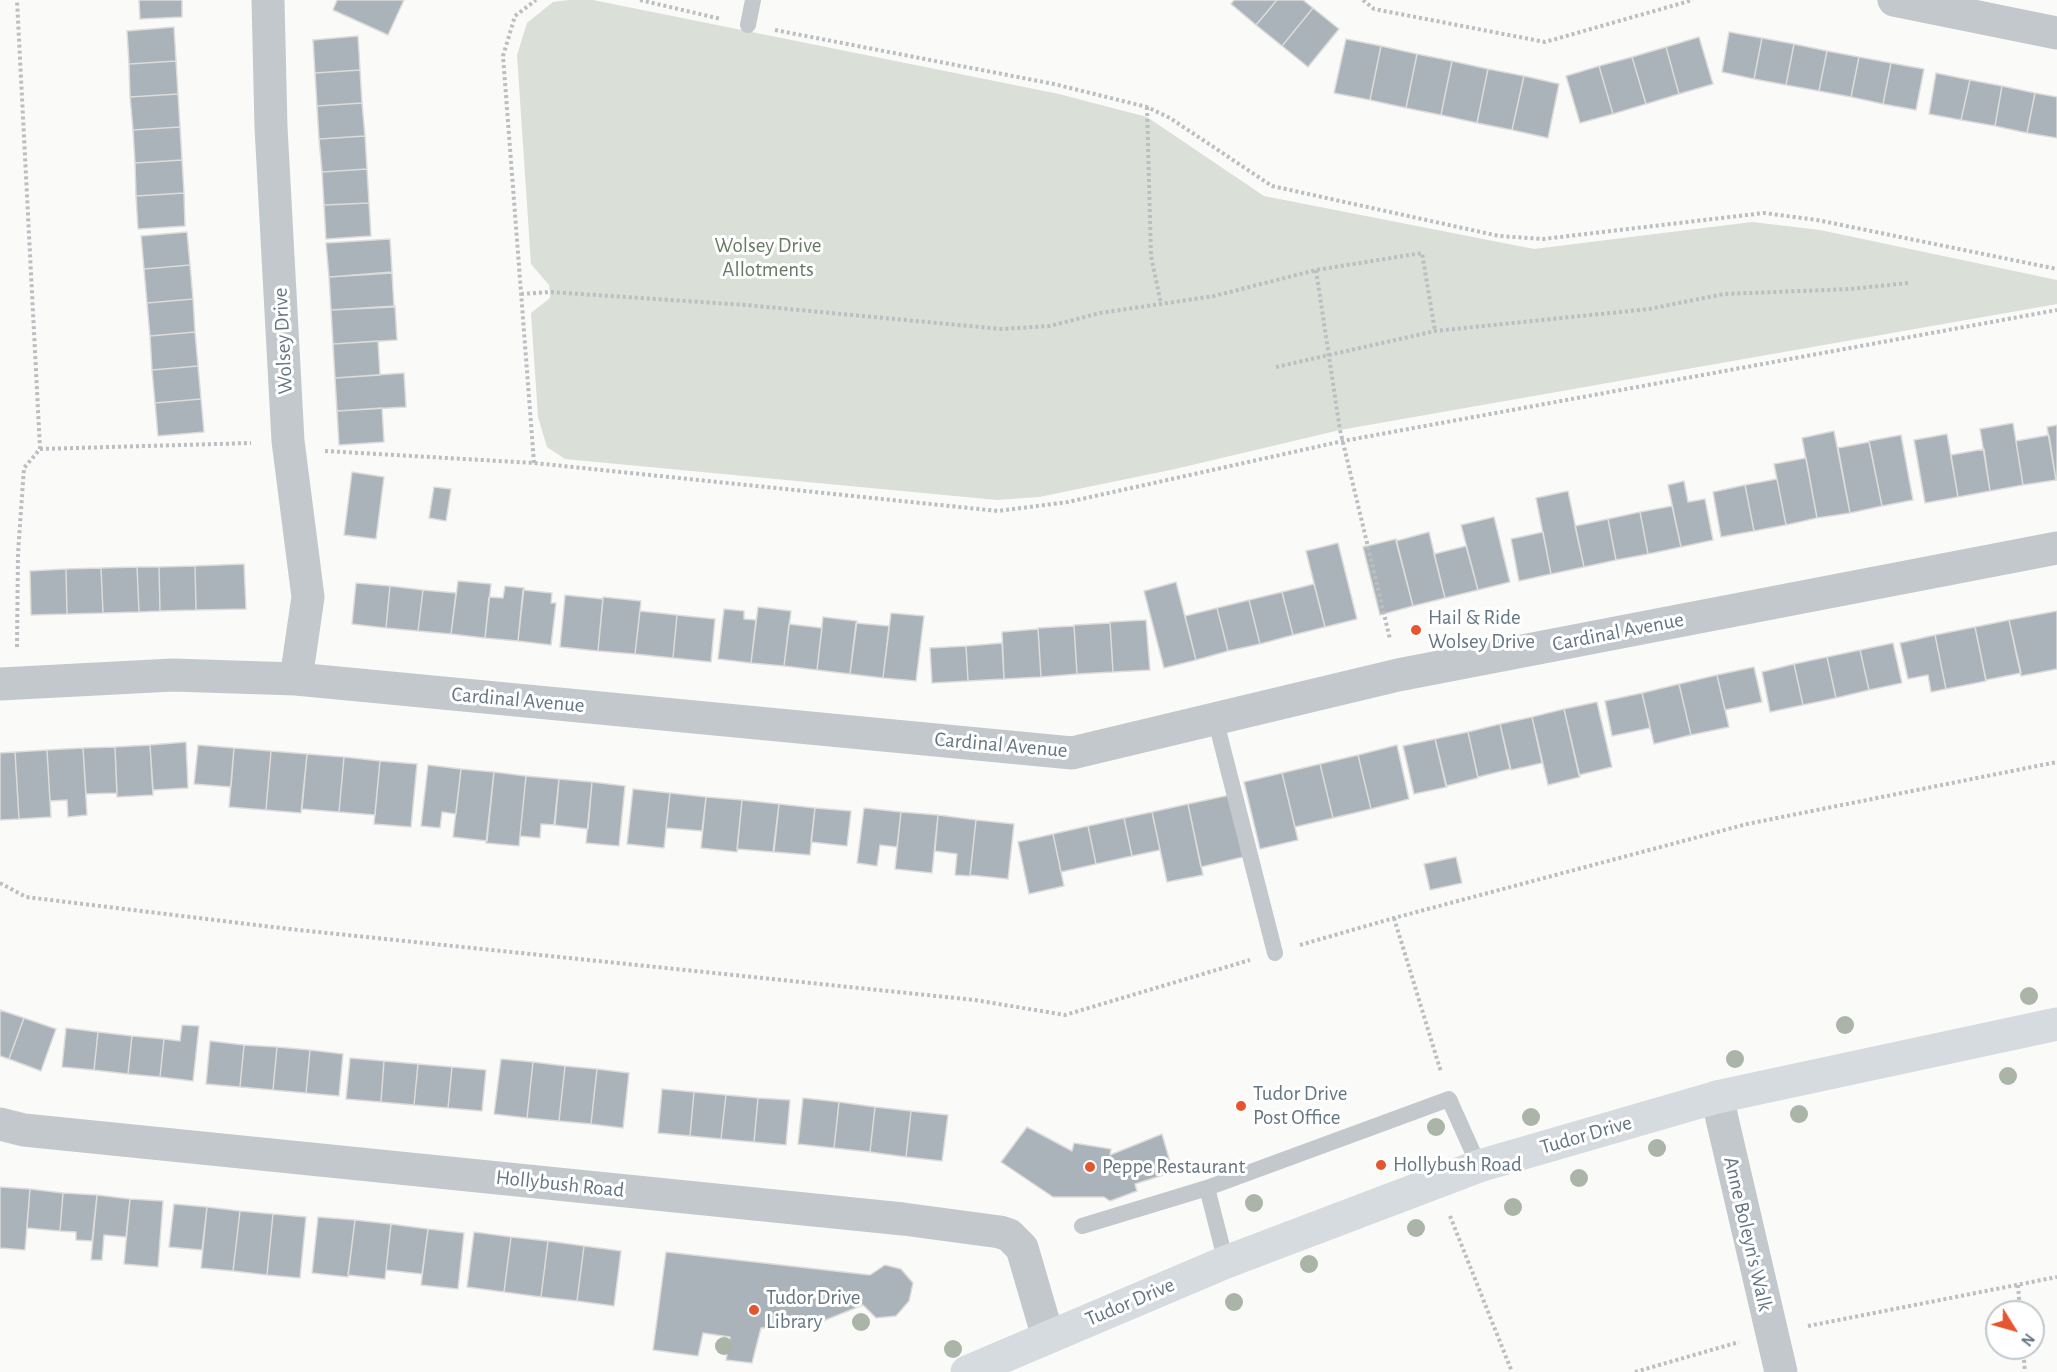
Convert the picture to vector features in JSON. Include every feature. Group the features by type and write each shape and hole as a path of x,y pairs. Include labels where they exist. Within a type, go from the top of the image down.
{"street":[{"name":"Wolsey Drive","path":"268,0 271,127 289,445 308,597 296,679"},
{"path":"1902,1 2057,33"},
{"name":"Cardinal Avenue","path":"8,684 173,675 296,679 1072,753 1398,675 2057,548"},
{"name":"Tudor Drive","path":"967,1372 1226,1262 1479,1166 1717,1096 2057,1024"},
{"name":"Anne Boleyn's Walk","path":"1717,1096 1781,1372"},
{"name":"Hollybush Road","path":"0,1124 24,1130 903,1219 1000,1232 1009,1235 1022,1248 1048,1337"}],"lane":[{"path":"748,25 753,0"},
{"path":"1215,718 1275,953"},
{"path":"1082,1226 1207,1188 1449,1099 1479,1166"},
{"path":"1207,1188 1226,1262"}],"path":[{"path":"8,684 24,468 39,449 17,0"},
{"path":"534,462 504,56 515,16 536,0"},
{"path":"640,0 748,25 1054,84 1147,107 1170,118 1272,186 1499,236 1543,239 1764,213 1817,220 2057,269"},
{"path":"1363,0 1374,9 1545,42 1693,0"},
{"path":"1147,107 1151,256 1161,304"},
{"path":"521,294 550,292 746,305 1001,329 1050,326 1101,313 1214,296 1316,270 1422,253 1435,331"},
{"path":"1316,270 1343,441 1398,675"},
{"path":"1276,367 1435,331 1649,309 1724,294 1851,289 1908,283"},
{"path":"39,449 289,445 534,462 998,511 1068,502 1343,441 2057,310"},
{"path":"0,883 26,897 289,929 975,1000 1065,1015 1394,918 1747,824 2057,762"},
{"path":"1394,918 1449,1099"},
{"path":"1437,1182 1512,1372"},
{"path":"1635,1372 1771,1333 2057,1277"},
{"path":"2018,1285 2019,1300"}],"green space":[{"name":"Wolsey Drive Allotments","path":"593,0 1059,94 1147,117 1264,196 1534,249 1752,222 1820,230 2057,280 2057,304 1340,430 1175,469 1039,497 997,500 565,459 547,447 538,417 531,313 550,298 550,292 549,285 531,264 517,55 527,23 553,2"}],"building":[{"path":"139,0 182,0 182,17 140,19"},
{"path":"337,0 404,0 388,35 333,10"},
{"path":"1234,0 1277,0 1256,25 1231,4"},
{"path":"1277,0 1303,0 1313,8 1282,46 1256,25"},
{"path":"1313,8 1339,29 1308,67 1282,46"},
{"path":"174,27 176,61 129,64 127,31"},
{"path":"1729,32 1762,38 1754,79 1722,72"},
{"path":"358,36 360,70 315,73 313,40"},
{"path":"1699,37 1713,84 1679,94 1666,47"},
{"path":"1762,38 1794,44 1786,85 1754,79"},
{"path":"1346,39 1381,46 1370,100 1334,93"},
{"path":"1794,44 1827,51 1819,91 1786,85"},
{"path":"1381,46 1417,54 1406,108 1370,100"},
{"path":"1666,47 1679,94 1646,104 1632,57"},
{"path":"1827,51 1859,57 1851,97 1819,91"},
{"path":"1417,54 1452,61 1441,115 1406,108"},
{"path":"1632,57 1646,104 1613,114 1599,66"},
{"path":"1859,57 1891,63 1883,104 1851,97"},
{"path":"176,61 178,94 130,97 129,64"},
{"path":"1452,61 1488,69 1477,123 1441,115"},
{"path":"1891,63 1924,69 1916,110 1883,104"},
{"path":"1599,66 1613,114 1580,123 1566,76"},
{"path":"1488,69 1524,76 1512,130 1477,123"},
{"path":"360,70 362,103 317,106 315,73"},
{"path":"1936,73 1970,80 1961,120 1929,114"},
{"path":"1524,76 1559,84 1548,138 1512,130"},
{"path":"1970,80 2002,86 1995,126 1961,120"},
{"path":"2002,86 2035,93 2027,133 1995,126"},
{"path":"2035,93 2057,97 2057,138 2027,133"},
{"path":"178,94 180,127 133,130 130,97"},
{"path":"362,103 365,136 319,139 317,106"},
{"path":"180,127 182,160 135,163 133,130"},
{"path":"365,136 367,169 322,172 319,139"},
{"path":"182,160 184,193 136,196 135,163"},
{"path":"367,169 369,203 324,205 322,172"},
{"path":"184,193 185,226 138,229 136,196"},
{"path":"369,203 371,236 326,239 324,205"},
{"path":"187,232 190,265 144,269 141,236"},
{"path":"390,239 392,272 329,277 326,243"},
{"path":"190,265 193,299 147,303 144,269"},
{"path":"392,273 394,307 331,310 329,277"},
{"path":"193,299 195,332 150,336 147,303"},
{"path":"395,306 397,340 333,344 331,310"},
{"path":"195,332 198,366 152,370 150,336"},
{"path":"378,341 380,375 335,378 333,344"},
{"path":"198,366 201,399 155,403 152,370"},
{"path":"404,373 406,407 337,411 335,378"},
{"path":"201,399 204,432 158,436 155,403"},
{"path":"382,408 384,442 339,445 337,411"},
{"path":"2013,423 2023,485 1990,491 1980,429"},
{"path":"2057,425 2057,480 2056,480 2047,427"},
{"path":"1834,431 1850,513 1817,518 1802,438"},
{"path":"1947,434 1958,497 1925,503 1914,440"},
{"path":"1901,435 1913,500 1882,506 1869,441"},
{"path":"2049,435 2056,480 2023,485 2016,441"},
{"path":"1869,442 1882,506 1850,513 1838,448"},
{"path":"1984,449 1990,491 1958,497 1951,455"},
{"path":"1806,458 1817,518 1786,525 1774,464"},
{"path":"352,472 384,477 376,539 344,535"},
{"path":"1777,479 1786,525 1754,531 1745,485"},
{"path":"1684,481 1688,502 1705,499 1713,540 1681,547 1668,485"},
{"path":"1745,485 1754,531 1721,537 1713,492"},
{"path":"434,487 451,489 446,521 429,518"},
{"path":"1568,491 1584,567 1551,574 1536,498"},
{"path":"1672,506 1681,547 1648,554 1640,512"},
{"path":"1640,512 1648,554 1616,560 1608,519"},
{"path":"1494,517 1510,582 1478,590 1461,525"},
{"path":"1608,519 1616,560 1584,567 1575,526"},
{"path":"1429,532 1445,598 1413,606 1396,541"},
{"path":"1543,532 1551,574 1519,581 1511,539"},
{"path":"1396,539 1413,606 1380,615 1363,547"},
{"path":"1338,543 1357,619 1325,627 1306,551"},
{"path":"1466,546 1478,590 1445,598 1434,554"},
{"path":"244,564 246,609 196,610 195,566"},
{"path":"195,566 196,610 160,611 159,567"},
{"path":"137,567 139,612 103,613 101,568"},
{"path":"137,567 159,567 160,611 139,612"},
{"path":"101,568 103,613 67,614 66,569"},
{"path":"66,569 67,614 31,615 30,571"},
{"path":"458,581 491,584 485,638 451,634"},
{"path":"1176,582 1196,660 1164,668 1144,591"},
{"path":"356,583 390,586 386,628 352,624"},
{"path":"1314,584 1325,627 1293,635 1282,592"},
{"path":"390,586 423,590 418,631 386,628"},
{"path":"505,586 524,588 518,641 485,638 489,597 503,598"},
{"path":"423,590 456,593 451,634 418,631"},
{"path":"523,590 552,593 551,603 556,603 551,645 518,641"},
{"path":"1282,592 1293,635 1260,644 1249,600"},
{"path":"565,595 603,599 598,651 560,647"},
{"path":"603,597 641,601 635,654 598,651"},
{"path":"1249,600 1260,644 1228,651 1217,608"},
{"path":"758,607 791,611 784,666 751,663"},
{"path":"1217,608 1228,651 1196,660 1185,616"},
{"path":"724,609 744,611 744,619 756,620 751,663 718,659"},
{"path":"640,611 677,615 673,658 635,654"},
{"path":"2057,611 2057,669 2021,676 2009,620"},
{"path":"891,613 924,616 916,681 883,678"},
{"path":"677,615 715,619 711,662 673,658"},
{"path":"823,617 857,621 850,674 817,670"},
{"path":"1146,620 1150,670 1113,672 1110,622"},
{"path":"2009,620 2021,673 1986,680 1975,627"},
{"path":"856,623 889,626 883,678 850,674"},
{"path":"1110,623 1113,672 1077,674 1074,625"},
{"path":"789,624 822,628 817,670 784,666"},
{"path":"1074,626 1077,674 1041,677 1038,628"},
{"path":"1975,627 1986,681 1946,689 1935,635"},
{"path":"1038,629 1041,677 1004,679 1002,632"},
{"path":"1935,635 1946,689 1931,692 1928,675 1908,679 1900,643"},
{"path":"1002,643 1004,679 968,681 966,646"},
{"path":"1893,643 1902,683 1869,690 1860,650"},
{"path":"966,646 968,681 932,683 930,648"},
{"path":"1860,650 1869,690 1836,698 1827,657"},
{"path":"1827,657 1836,698 1803,705 1794,664"},
{"path":"1794,664 1803,705 1770,712 1762,672"},
{"path":"1754,667 1762,702 1725,710 1717,675"},
{"path":"1717,675 1729,727 1691,735 1679,684"},
{"path":"1679,684 1691,735 1654,744 1642,693"},
{"path":"1642,693 1650,728 1612,736 1605,701"},
{"path":"1597,702 1612,767 1579,775 1564,709"},
{"path":"1564,709 1580,777 1548,785 1532,717"},
{"path":"1532,717 1542,763 1511,770 1500,724"},
{"path":"1500,724 1510,769 1478,777 1468,732"},
{"path":"1468,732 1478,778 1446,786 1435,739"},
{"path":"1435,739 1447,787 1414,794 1403,746"},
{"path":"186,742 188,788 153,790 150,745"},
{"path":"150,745 153,795 117,797 115,747"},
{"path":"198,745 234,748 231,787 194,784"},
{"path":"1397,745 1409,799 1371,809 1358,755"},
{"path":"115,747 117,793 86,794 83,748"},
{"path":"83,748 87,815 68,817 67,800 50,801 47,750"},
{"path":"234,748 271,751 266,810 229,807"},
{"path":"47,750 51,817 19,819 15,752"},
{"path":"271,751 307,754 301,813 266,810"},
{"path":"15,752 19,819 0,820 0,753"},
{"path":"307,754 344,757 339,812 302,809"},
{"path":"1358,755 1371,809 1333,818 1320,764"},
{"path":"344,757 380,761 375,815 339,812"},
{"path":"380,761 417,764 411,827 374,824"},
{"path":"1320,764 1333,818 1295,827 1282,773"},
{"path":"428,765 461,769 456,814 442,812 440,828 421,826"},
{"path":"461,769 494,772 487,841 453,837"},
{"path":"494,772 526,776 519,846 486,843"},
{"path":"1282,773 1298,840 1260,849 1244,782"},
{"path":"526,776 559,779 555,825 541,824 540,838 520,836"},
{"path":"559,779 592,782 588,829 554,825"},
{"path":"592,782 625,786 619,846 586,843"},
{"path":"633,789 670,793 664,848 627,844"},
{"path":"670,793 706,797 702,831 666,828"},
{"path":"1230,795 1243,857 1201,867 1188,804"},
{"path":"706,797 742,800 737,852 701,848"},
{"path":"742,800 779,804 773,852 737,849"},
{"path":"779,804 815,808 810,855 774,852"},
{"path":"1188,804 1203,875 1167,882 1152,812"},
{"path":"815,808 851,811 847,846 811,842"},
{"path":"864,808 901,812 897,847 880,845 877,866 857,863"},
{"path":"901,812 938,815 932,873 895,869"},
{"path":"1152,812 1160,850 1132,856 1124,818"},
{"path":"938,815 976,820 970,876 955,875 957,854 935,851"},
{"path":"1124,818 1132,856 1096,864 1088,826"},
{"path":"976,820 1014,824 1008,879 970,875"},
{"path":"1088,826 1096,864 1061,872 1053,834"},
{"path":"1053,834 1064,886 1029,894 1018,842"},
{"path":"1456,857 1462,883 1430,890 1424,864"},
{"path":"0,1010 24,1018 9,1059 0,1056"},
{"path":"24,1018 56,1029 41,1071 9,1059"},
{"path":"182,1025 199,1026 193,1081 160,1077 164,1039 180,1041"},
{"path":"66,1028 98,1032 94,1070 62,1067"},
{"path":"98,1032 132,1036 128,1074 94,1070"},
{"path":"132,1036 164,1039 160,1077 128,1074"},
{"path":"210,1041 244,1045 240,1087 206,1084"},
{"path":"244,1045 277,1047 273,1090 240,1087"},
{"path":"277,1047 310,1050 306,1093 273,1090"},
{"path":"310,1050 343,1054 339,1096 306,1093"},
{"path":"350,1058 384,1061 381,1102 346,1099"},
{"path":"501,1059 533,1062 527,1118 494,1114"},
{"path":"384,1061 418,1064 414,1105 381,1102"},
{"path":"533,1062 565,1066 559,1121 527,1118"},
{"path":"418,1064 452,1067 448,1108 414,1105"},
{"path":"565,1066 597,1069 591,1124 559,1121"},
{"path":"452,1067 486,1070 482,1111 448,1108"},
{"path":"597,1069 629,1073 623,1128 591,1124"},
{"path":"662,1089 694,1092 690,1136 658,1133"},
{"path":"694,1092 726,1095 721,1139 690,1136"},
{"path":"726,1095 758,1098 754,1142 721,1139"},
{"path":"758,1098 790,1100 786,1145 754,1142"},
{"path":"803,1098 839,1102 834,1148 798,1144"},
{"path":"839,1102 875,1107 870,1152 834,1148"},
{"path":"875,1107 911,1111 906,1157 870,1152"},
{"path":"911,1111 948,1115 942,1161 906,1157"},
{"name":"Peppe Restaurant","path":"1027,1127 1072,1151 1074,1143 1111,1149 1110,1155 1162,1134 1173,1172 1135,1184 1137,1191 1110,1201 1104,1197 1053,1197 1001,1162"},
{"path":"0,1187 30,1189 25,1250 0,1248"},
{"path":"30,1189 63,1193 60,1231 27,1228"},
{"path":"63,1193 97,1195 92,1241 76,1240 76,1232 60,1231"},
{"path":"97,1195 130,1199 126,1237 104,1235 102,1260 91,1260"},
{"path":"130,1199 163,1201 158,1267 124,1264"},
{"path":"174,1204 207,1207 202,1250 169,1247"},
{"path":"207,1207 240,1211 233,1271 201,1268"},
{"path":"240,1211 273,1214 267,1275 233,1271"},
{"path":"273,1214 306,1217 300,1278 267,1275"},
{"path":"318,1217 355,1220 348,1277 312,1273"},
{"path":"355,1220 391,1224 385,1279 348,1275"},
{"path":"391,1224 428,1229 422,1274 386,1270"},
{"path":"428,1229 464,1233 458,1289 421,1285"},
{"path":"474,1232 511,1237 504,1292 467,1287"},
{"path":"511,1237 548,1241 541,1297 504,1292"},
{"path":"548,1241 584,1246 577,1301 541,1297"},
{"path":"584,1246 621,1251 614,1306 577,1301"},
{"name":"Tudor Drive Library","path":"666,1252 870,1275 885,1265 901,1269 913,1283 909,1301 896,1316 876,1318 863,1305 813,1325 761,1328 752,1363 726,1360 730,1337 703,1333 698,1356 653,1350"}],"place":[{"name":"Hail & Ride Wolsey Drive","path":"1416,630"},
{"name":"Tudor Drive Post Office","path":"1241,1106"},
{"name":"Hollybush Road","path":"1381,1165"},
{"name":"Peppe Restaurant","path":"1090,1167"},
{"name":"Tudor Drive Library","path":"754,1310"}]}
